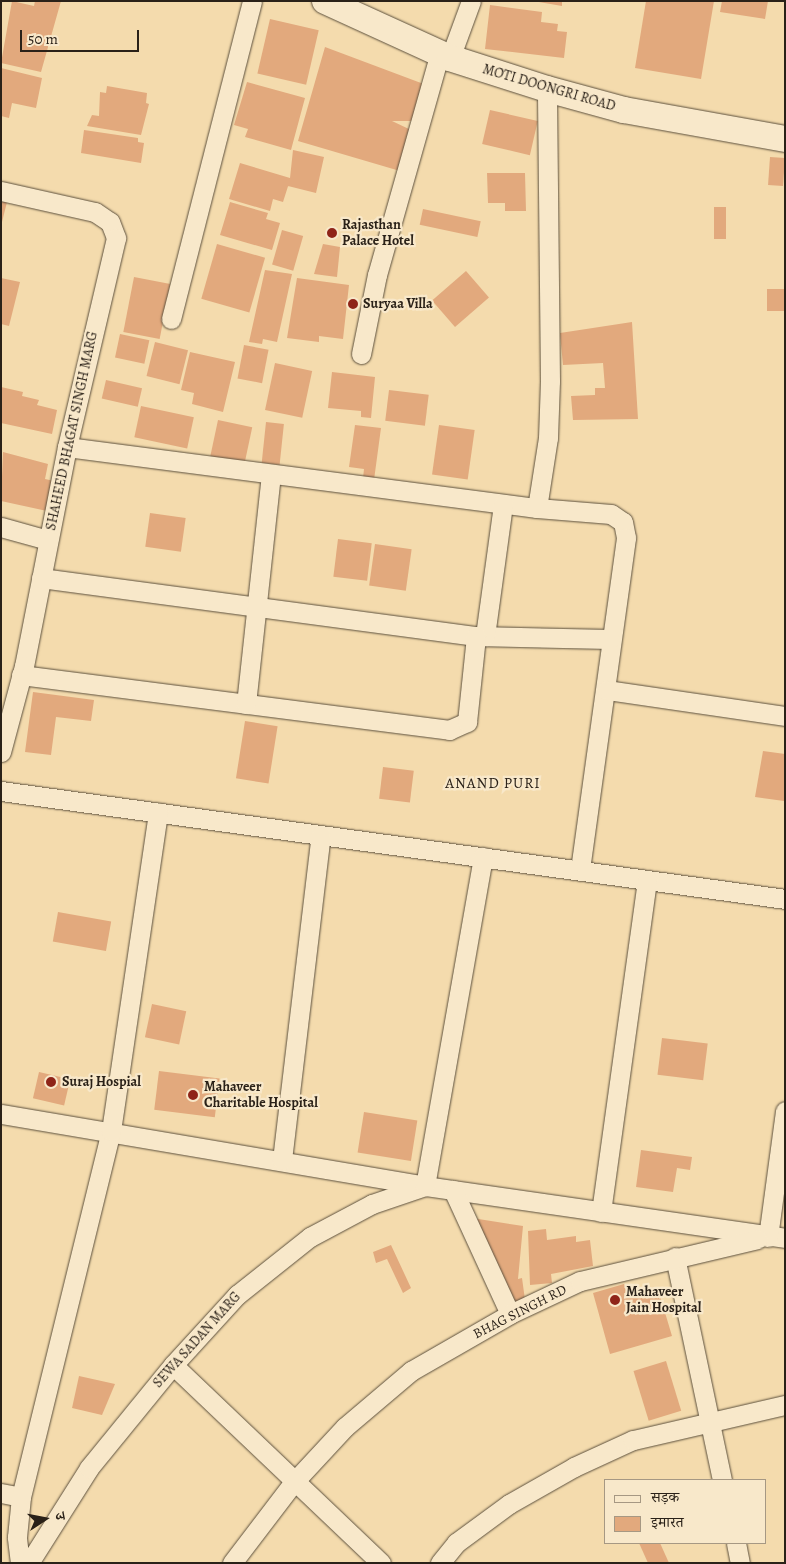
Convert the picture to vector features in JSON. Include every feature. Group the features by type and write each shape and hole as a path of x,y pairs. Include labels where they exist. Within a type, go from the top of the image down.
{"street":[{"path":"171,319 252,1"},
{"name":"MOTI DOONGRI ROAD","path":"324,1 445,55 546,89 624,110 785,139"},
{"path":"361,354 378,275 445,55 471,1"},
{"path":"537,508 548,438 550,381 546,89"},
{"name":"SHAHEED BHAGAT SINGH MARG","path":"1,191 95,212 110,222 116,238 67,447 41,578 1,752"},
{"path":"67,447 503,504 611,514 623,522 626,538 610,639 607,690 580,870"},
{"path":"246,704 271,474"},
{"path":"20,675 460,729 467,722 503,504"},
{"path":"1,527 48,540"},
{"path":"41,578 480,636 610,639"},
{"path":"607,690 785,716"},
{"path":"1,791 785,899"},
{"path":"20,1563 17,1537 21,1497 111,1131 158,812"},
{"path":"282,1160 321,835"},
{"path":"425,1186 483,857"},
{"path":"601,1212 647,880"},
{"path":"1,1114 282,1160 425,1186 776,1237 785,1111"},
{"name":"SEWA SADAN MARG","path":"29,1563 89,1468 172,1365 237,1295 310,1237 372,1204 425,1186"},
{"path":"453,1190 510,1314"},
{"name":"BHAG SINGH RD","path":"232,1563 293,1484 345,1427 411,1371 510,1314 580,1281 674,1257 776,1237"},
{"path":"674,1257 722,1479"},
{"path":"172,1365 293,1484 380,1563"},
{"path":"440,1563 456,1543 509,1504 574,1467 633,1440 785,1405"},
{"path":"1,1493 21,1497"},
{"path":"736,1544 740,1563"}],"building":[{"path":"12,1 34,6 35,1 61,1 41,72 1,63"},
{"path":"533,1 562,1 562,6"},
{"path":"646,1 714,1 701,79 635,68"},
{"path":"722,1 768,1 765,19 720,12"},
{"path":"490,5 542,12 541,22 558,24 557,31 567,32 564,58 485,49"},
{"path":"270,19 319,30 306,85 257,74"},
{"path":"325,47 429,86 414,121 392,121 411,130 400,171 298,141"},
{"path":"1,68 42,78 36,108 12,103 9,118 1,116"},
{"path":"247,82 305,98 291,150 245,137 248,129 234,125"},
{"path":"107,86 147,93 146,103 149,104 141,135 87,126 92,115 99,116 100,92 106,93"},
{"path":"490,110 538,121 530,155 482,144"},
{"path":"84,130 138,138 138,142 144,143 141,163 81,153"},
{"path":"293,150 324,157 316,193 288,186 283,202 273,199 270,211 229,199 240,163 290,178"},
{"path":"770,157 785,158 783,186 768,185"},
{"path":"487,173 525,173 526,211 505,211 505,203 488,203"},
{"path":"1,200 7,202 2,222 1,222"},
{"path":"230,202 268,213 266,219 280,223 272,250 220,235"},
{"path":"714,207 726,207 726,239 714,239"},
{"path":"423,209 481,221 477,237 420,225"},
{"path":"282,230 303,236 293,271 272,265"},
{"path":"217,244 265,258 249,313 201,299"},
{"path":"323,244 340,247 337,277 314,274"},
{"path":"265,270 292,274 277,342 263,339 262,344 249,342"},
{"path":"466,271 489,297 455,327 432,301"},
{"path":"134,277 170,284 160,339 123,332"},
{"path":"1,278 20,282 9,326 1,324"},
{"path":"297,278 349,285 343,339 319,336 319,342 287,338"},
{"path":"767,289 785,289 785,311 767,311"},
{"path":"632,322 638,419 573,420 571,396 595,395 595,388 605,388 603,363 563,365 560,333"},
{"path":"120,334 149,340 144,364 115,357"},
{"path":"155,342 188,350 180,384 147,376"},
{"path":"244,345 269,350 262,383 238,378"},
{"path":"190,352 235,362 223,412 192,404 194,393 181,390"},
{"path":"275,363 312,371 302,418 265,410"},
{"path":"332,372 375,377 371,418 361,417 361,411 328,408"},
{"path":"106,380 142,388 138,407 102,399"},
{"path":"1,387 23,392 22,396 39,400 37,405 57,410 52,434 1,423"},
{"path":"389,390 429,395 425,426 385,421"},
{"path":"141,406 194,417 187,449 134,437"},
{"path":"218,420 252,427 245,463 210,456"},
{"path":"266,422 284,424 280,465 262,463"},
{"path":"355,425 381,428 374,480 363,478 364,469 349,467"},
{"path":"439,425 475,430 468,480 432,475"},
{"path":"3,452 48,464 45,479 54,481 47,511 1,501"},
{"path":"150,513 186,518 181,552 145,547"},
{"path":"338,539 372,543 367,581 333,577"},
{"path":"375,544 412,549 406,591 369,586"},
{"path":"33,692 94,700 91,721 56,717 51,755 25,752"},
{"path":"245,721 278,726 269,783 236,778"},
{"path":"763,751 785,754 784,801 755,797"},
{"path":"383,767 414,771 410,803 379,799"},
{"path":"58,912 111,921 106,951 53,942"},
{"path":"152,1004 186,1011 179,1045 145,1037"},
{"path":"662,1038 708,1044 703,1080 657,1075"},
{"path":"159,1071 220,1078 215,1117 154,1110"},
{"path":"39,1072 70,1079 64,1106 33,1098"},
{"path":"364,1112 417,1120 411,1161 358,1152"},
{"path":"641,1150 692,1157 690,1170 677,1168 673,1192 636,1187"},
{"path":"472,1218 523,1226 518,1279 522,1278 526,1307 514,1311"},
{"path":"546,1229 547,1240 576,1236 576,1242 590,1240 593,1266 551,1274 552,1283 530,1285 528,1231"},
{"path":"391,1245 411,1288 403,1293 387,1259 376,1263 373,1252"},
{"path":"624,1284 628,1297 658,1289 672,1336 610,1354 593,1293"},
{"path":"666,1361 681,1411 649,1421 633,1371"},
{"path":"79,1376 115,1384 102,1415 72,1408"},
{"path":"639,1544 660,1544 669,1563 648,1563"}],"place":[{"name":"Rajasthan Palace Hotel","path":"332,233"},
{"name":"Suryaa Villa","path":"353,304"},
{"name":"Suraj Hospial","path":"51,1082"},
{"name":"Mahaveer Charitable Hospital","path":"193,1095"},
{"name":"Mahaveer Jain Hospital","path":"615,1300"}],"district":[{"name":"ANAND PURI","path":"493,784"}]}
